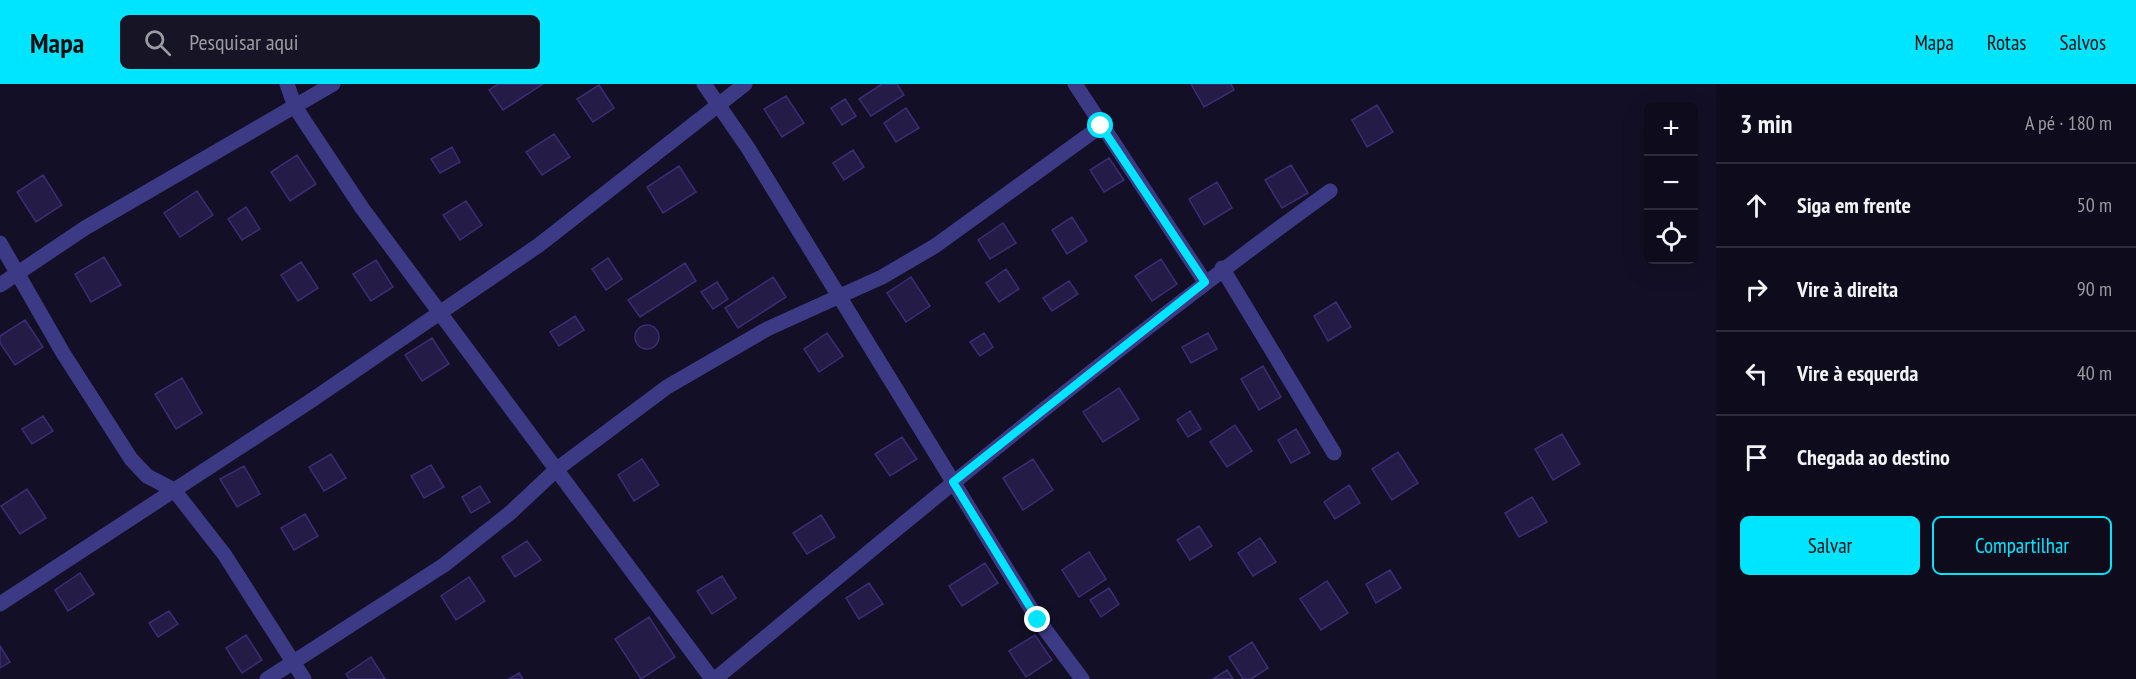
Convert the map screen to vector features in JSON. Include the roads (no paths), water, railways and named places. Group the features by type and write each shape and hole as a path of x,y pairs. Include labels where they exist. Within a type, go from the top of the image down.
{"street":[{"path":"287,84 296,106 362,208 714,679 953,482 1222,268 1330,191"},
{"path":"0,285 85,228 333,84"},
{"path":"704,84 719,104 1038,620 1076,677"},
{"path":"0,604 441,312 538,244 745,84"},
{"path":"1075,84 1205,282"},
{"path":"267,679 444,565 510,513 557,469 667,387 767,329 882,277 935,246 1101,126"},
{"path":"0,243 63,353 131,459 147,476 174,490 224,554 304,679"},
{"path":"1222,268 1334,453"}]}
